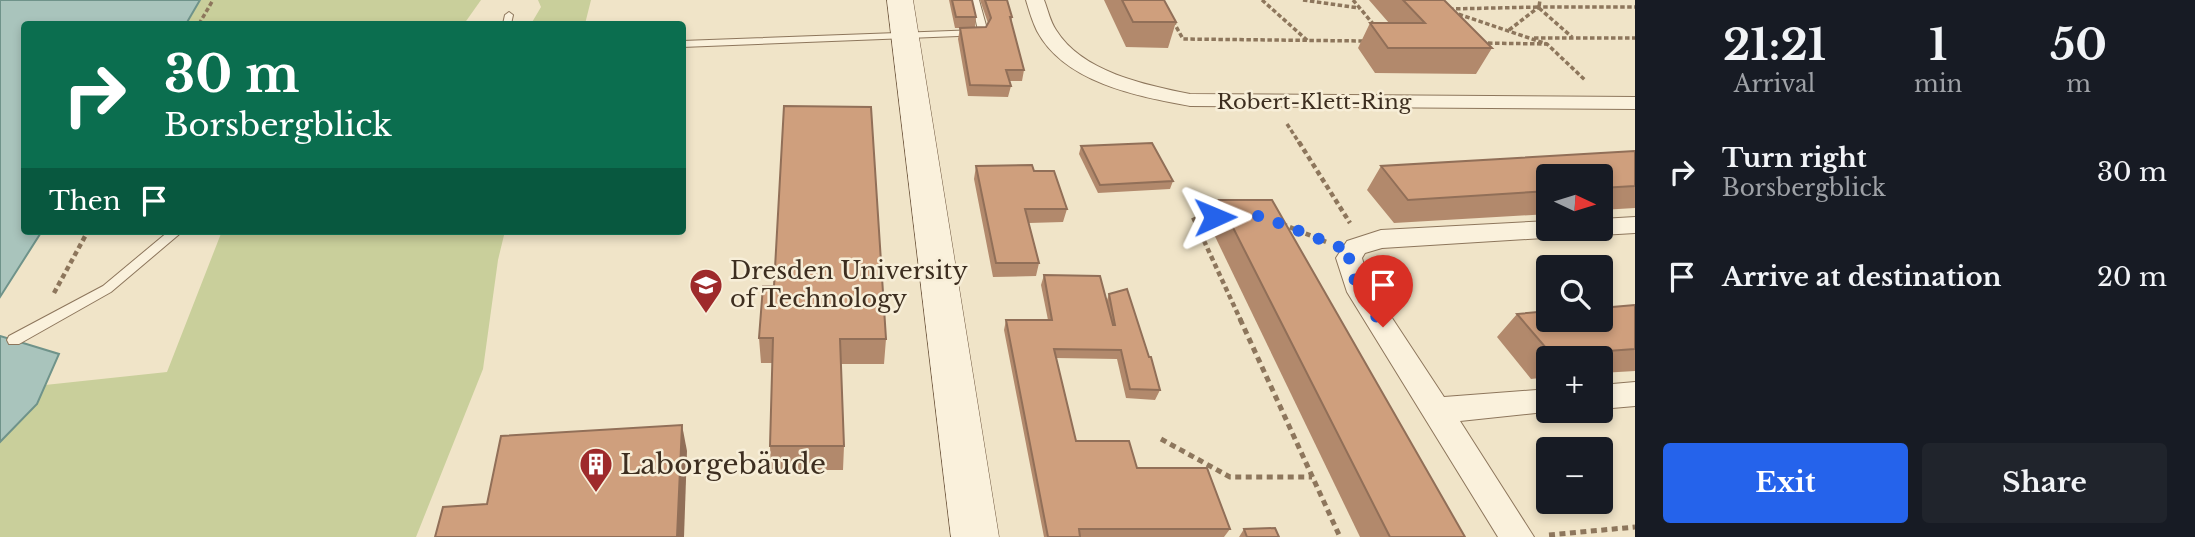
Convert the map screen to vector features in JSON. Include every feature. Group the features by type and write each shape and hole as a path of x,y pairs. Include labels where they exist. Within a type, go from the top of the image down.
{"street":[{"name":"Robert-Klett-Ring","path":"1035,0 1051,39 1077,60 1105,76 1138,89 1190,100 1635,103"},
{"path":"902,18 975,537"},
{"path":"1614,226 1635,225"},
{"path":"1527,536 1437,411 1356,285 1349,258 1358,248 1381,239 1536,230"},
{"path":"1613,396 1635,394"},
{"path":"1437,411 1536,402"}],"lane":[{"path":"686,44 902,18 981,33 975,0"},
{"path":"14,340 107,289 172,235"}],"path":[{"path":"201,21 213,0"},
{"path":"1262,0 1308,41"},
{"path":"1303,0 1359,8"},
{"path":"1353,0 1381,33"},
{"path":"1508,31 1539,7 1540,0"},
{"path":"1539,7 1573,38"},
{"path":"1610,103 1547,44 1445,9 1635,8"},
{"path":"1172,19 1183,39 1375,41"},
{"path":"1529,38 1635,38"},
{"path":"1481,43 1547,44"},
{"path":"1273,102 1358,248"},
{"path":"1220,217 1192,217 1340,537"},
{"path":"1272,221 1358,248"},
{"path":"36,328 86,235"},
{"path":"1161,439 1230,477 1312,477"},
{"path":"1527,536 1635,527"}],"green space":[{"path":"200,0 481,0 466,21 189,21"},
{"path":"538,0 591,0 586,21 533,21 541,7"},
{"path":"220,235 504,235 483,369 416,537 0,537 0,442 37,404 45,385 167,372"}],"water":[{"path":"0,0 200,0 188,21 21,21 21,235 39,235 0,297"},
{"path":"0,336 59,354 37,404 0,442"}],"building":[{"path":"952,0 972,0 976,17 956,17"},
{"path":"985,0 1007,0 1024,70 1006,70 1011,86 970,85 960,28 986,27 991,18"},
{"path":"1122,0 1164,0 1176,22 1133,22"},
{"path":"1403,0 1444,0 1492,48 1388,48 1370,23 1425,23"},
{"path":"784,106 871,107 886,339 840,339 844,446 770,446 773,338 759,338 763,286 774,286"},
{"path":"1152,143 1173,181 1100,185 1081,146"},
{"path":"1635,151 1635,186 1614,187 1614,164 1536,164 1536,192 1408,200 1381,166"},
{"path":"1032,165 1034,171 1054,171 1067,209 1025,209 1039,263 996,263 976,166"},
{"path":"1219,200 1272,200 1465,537 1390,537"},
{"path":"1044,275 1100,276 1113,325 1109,294 1127,289 1160,390 1130,389 1121,350 1054,349 1076,441 1129,441 1137,468 1207,468 1230,529 1079,529 1080,537 1048,537 1006,320 1052,320"},
{"path":"1635,305 1635,349 1613,351 1613,346 1544,346 1517,314 1536,312 1536,332 1613,332 1613,307"},
{"name":"Laborgebäude","path":"682,425 677,537 435,537 443,507 487,504 501,436"},
{"path":"1275,528 1279,537 1247,537 1244,529"}],"place":[{"name":"Dresden University of Technology","path":"706,315"},
{"name":"Laborgebäude","path":"596,494"}],"route":[{"path":"1215,217 1261,216 1352,252 1349,258 1356,285 1383,327"}]}
